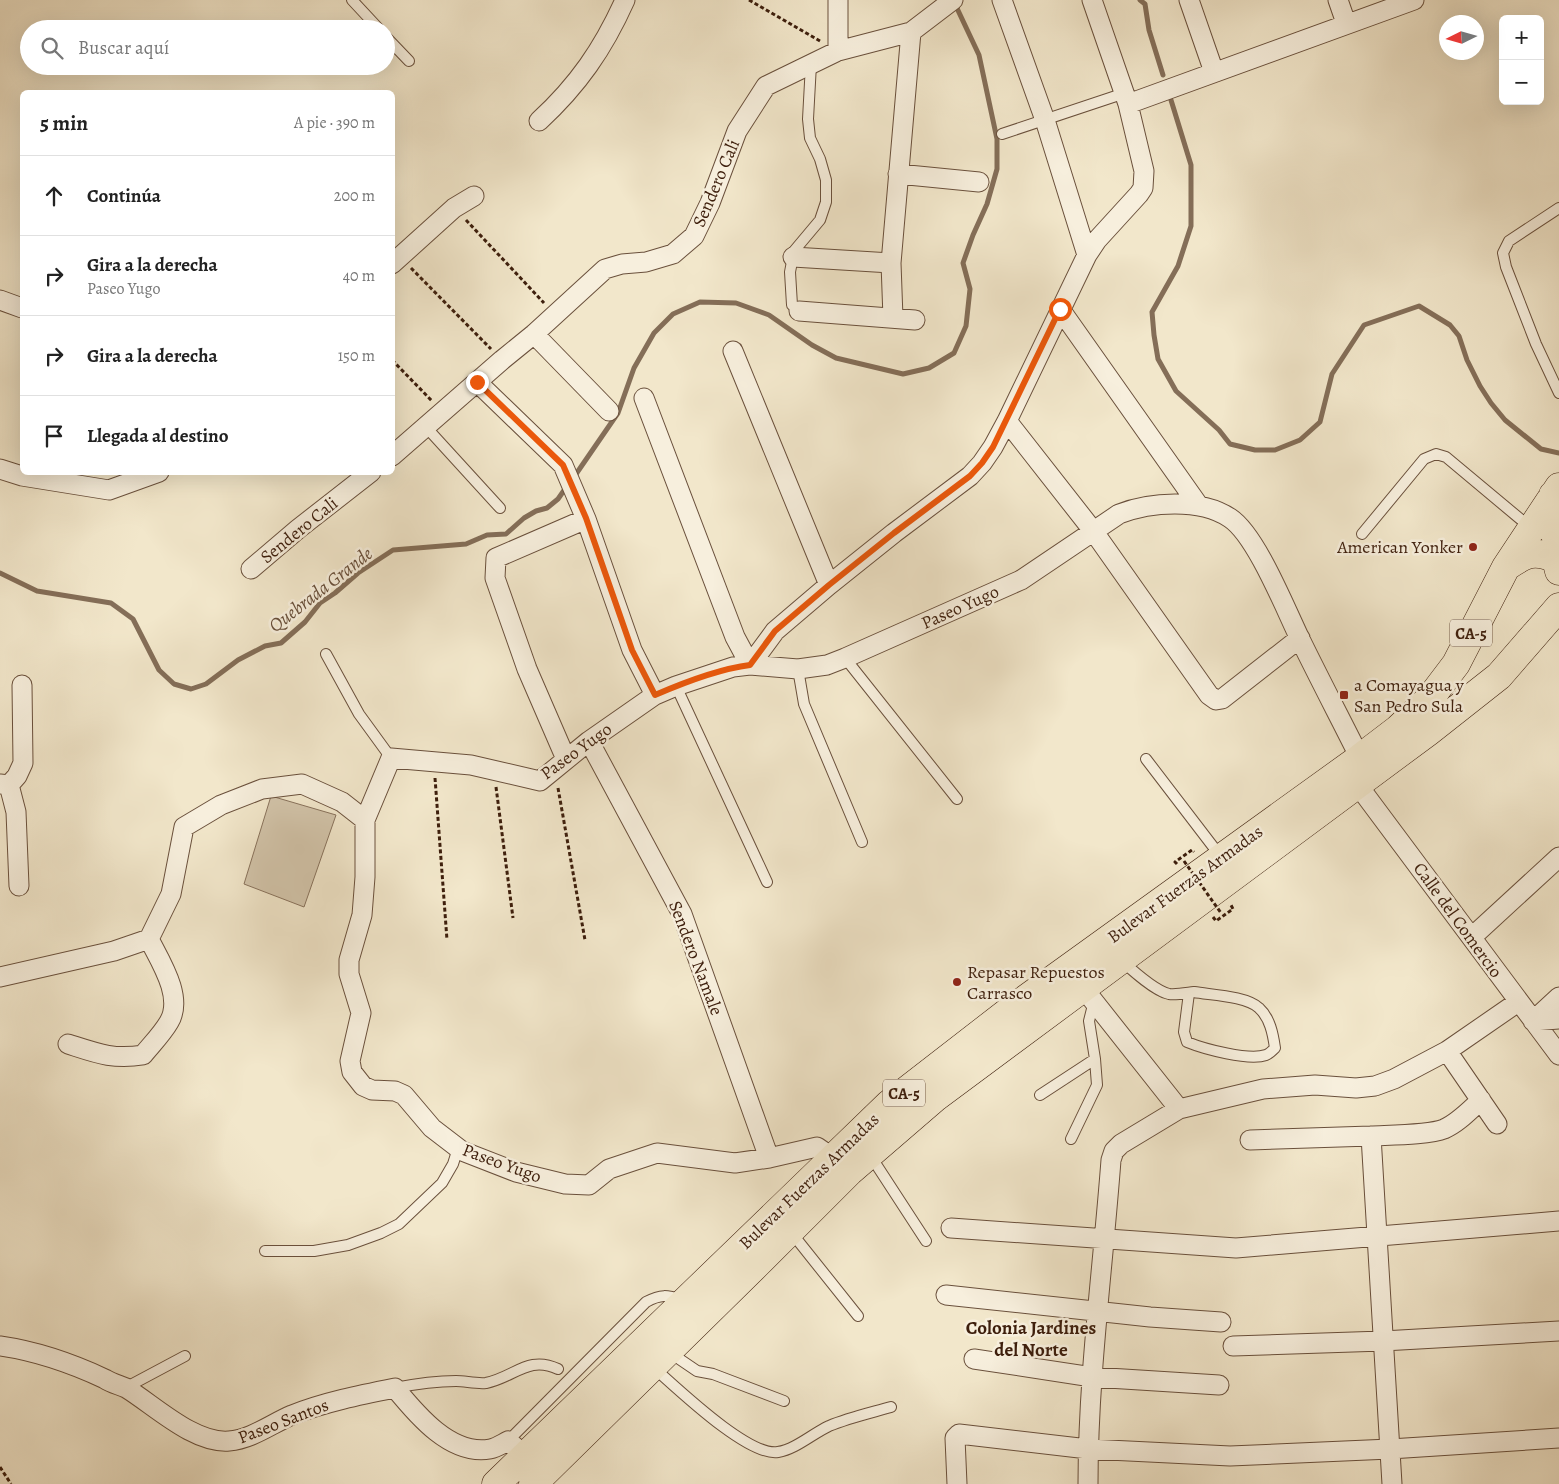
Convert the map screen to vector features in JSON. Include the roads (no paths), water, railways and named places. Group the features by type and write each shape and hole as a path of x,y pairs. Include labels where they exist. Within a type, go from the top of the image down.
{"highway":[{"name":"Bulevar Fuerzas Armadas","path":"533,1484 849,1172 936,1097 1089,994 1121,961 1358,771 1398,728 1432,698 1456,664 1506,567 1556,491"},
{"path":"1556,491 1551,520 1553,531 1559,535"},
{"path":"1506,567 1534,552 1556,559 1559,571"},
{"name":"Bulevar Fuerzas Armadas","path":"496,1484 516,1448 686,1300 889,1104 1009,1011 1222,858 1358,771 1388,763 1499,676 1559,607"}],"street":[{"path":"539,121 557,104 582,75 611,31 625,0"},
{"path":"838,0 838,51"},
{"path":"1002,0 1045,120 1087,255"},
{"path":"644,398 735,637 750,665 775,631 894,533 970,476 982,463 993,447 1087,255 1097,240 1143,188 1144,172 1126,99 1092,0"},
{"path":"1189,0 1214,72"},
{"path":"1338,0 1346,23"},
{"path":"1126,99 1214,72 1414,0"},
{"name":"Sendero Cali","path":"395,453 534,334 605,269 622,264 646,262 673,254 694,236 710,203 738,131 766,86 838,51 911,32 946,4"},
{"path":"893,318 891,263 911,32"},
{"path":"898,174 979,182"},
{"path":"396,260 454,208 474,196"},
{"path":"793,257 891,263"},
{"path":"0,300 20,307"},
{"path":"1060,309 1199,506"},
{"path":"799,311 915,320"},
{"path":"534,334 608,411"},
{"path":"733,352 829,585"},
{"path":"477,382 563,465 586,518 632,650 655,695"},
{"path":"1006,421 1094,532 1209,694 1216,700 1222,699 1300,638"},
{"path":"0,469 22,476 109,490 151,475"},
{"name":"Sendero Cali","path":"251,569 298,529 367,475"},
{"name":"Paseo Yugo","path":"833,1158 816,1147 769,1158 735,1163 657,1153 609,1169 589,1185 565,1184 516,1172 458,1148 432,1128 404,1095 394,1091 372,1090 363,1086 352,1072 350,1061 361,1013 349,974 349,960 362,915 365,877 365,820 391,758 471,765 540,781 589,741 655,695 733,667 750,665 798,669 827,665 1022,580 1119,514 1131,509 1164,504 1199,506 1220,512 1241,527 1262,560 1300,638 1358,771"},
{"path":"560,764 494,578 496,558 586,518"},
{"path":"19,886 16,812 4,784 17,776 23,763 22,684"},
{"name":"Sendero Namale","path":"589,741 682,914 769,1158"},
{"name":"Calle del Comercio","path":"1358,771 1518,1002 1559,1055"},
{"path":"0,977 114,951 149,938 170,894 184,827 221,805 262,789 302,784 342,802 365,820"},
{"path":"1472,937 1559,857"},
{"path":"68,1044 104,1055 125,1058 143,1056 170,1020 175,1001 166,972 149,938"},
{"path":"1089,994 1179,1109"},
{"path":"1533,1021 1559,997"},
{"path":"1088,1484 1088,1449 1097,1312 1111,1160 1114,1151 1121,1144 1179,1109 1264,1089 1315,1085 1356,1088 1375,1086 1394,1079 1447,1051 1518,1002"},
{"path":"1533,1021 1559,1019"},
{"path":"1447,1051 1497,1124"},
{"path":"1250,1140 1434,1132 1444,1129 1481,1100"},
{"path":"1370,1136 1392,1484"},
{"path":"951,1228 1236,1248 1559,1221"},
{"path":"946,1295 1097,1312 1221,1322"},
{"path":"1233,1346 1383,1341 1559,1331"},
{"name":"Paseo Santos","path":"0,1346 56,1360 92,1373 125,1388 178,1423 214,1440 230,1441 258,1433 290,1416 324,1404 395,1388"},
{"path":"974,1359 1092,1377 1219,1385"},
{"path":"395,1388 407,1403 442,1436 455,1443 479,1450 516,1448"},
{"path":"957,1484 955,1438 959,1434 1088,1449 1230,1456 1390,1449 1559,1438"}],"lane":[{"path":"352,0 371,20"},
{"path":"395,46 409,61"},
{"path":"799,311 792,305 790,272 794,251 820,220 826,202 826,180 820,159 810,138 808,119 811,64"},
{"path":"1002,134 1045,120 1126,99"},
{"path":"1559,208 1509,241 1503,253 1506,267 1536,344 1559,393"},
{"path":"426,427 500,508"},
{"path":"1362,534 1424,459 1436,454 1446,457 1531,528"},
{"path":"326,654 359,714 391,758"},
{"path":"845,658 957,799"},
{"path":"798,669 804,704 862,842"},
{"path":"676,686 767,882"},
{"path":"1146,759 1222,858"},
{"path":"1121,961 1144,980 1169,994 1189,993 1241,999 1259,1007 1273,1030 1275,1048 1266,1055 1250,1057 1201,1048 1187,1042 1184,1032 1189,993"},
{"path":"1072,1139 1097,1085 1096,1059 1089,1021 1089,994"},
{"path":"1040,1095 1096,1059"},
{"path":"265,1251 314,1251 348,1245 399,1224 442,1182 453,1164 458,1148"},
{"path":"870,1154 926,1241"},
{"path":"790,1232 858,1316"},
{"path":"125,1388 185,1356"},
{"path":"660,1359 696,1371 713,1374 784,1401"},
{"path":"660,1359 724,1427 748,1444 764,1451 776,1453 789,1449 830,1426 891,1407"},
{"path":"395,1388 430,1382 458,1381 484,1383 503,1378 534,1365 546,1364 558,1370"}],"waterway":[{"path":"1140,0 1145,4 1149,30 1163,75"},
{"name":"Quebrada Grande","path":"574,477 618,413 634,368 654,333 673,314 700,302 736,303 769,315 812,345 836,358 903,374 929,368 954,353 966,326 970,289 963,263 987,204 997,169 997,139 979,55 955,4"},
{"path":"1171,100 1191,165 1191,226 1178,266 1152,312 1158,359 1176,391 1219,430 1230,444 1255,450 1275,450 1300,440 1320,422 1332,374 1364,325 1419,306 1450,325 1459,336 1467,360 1480,386 1505,420 1541,449 1559,453"},
{"name":"Quebrada Grande","path":"0,573 37,591 111,603 133,619 159,670 174,684 191,689 206,684 238,660 265,646 281,643 305,622 320,603 358,573 393,550 466,544 487,535 506,534 524,518 536,511 547,508 558,499 567,486"}],"place":[{"name":"American Yonker","path":"1473,547"},
{"name":"a Comayagua y San Pedro Sula","path":"1344,695"},
{"name":"Repasar Repuestos Carrasco","path":"957,982"}],"district":[{"name":"Colonia Jardines del Norte","path":"1031,1338"}]}
